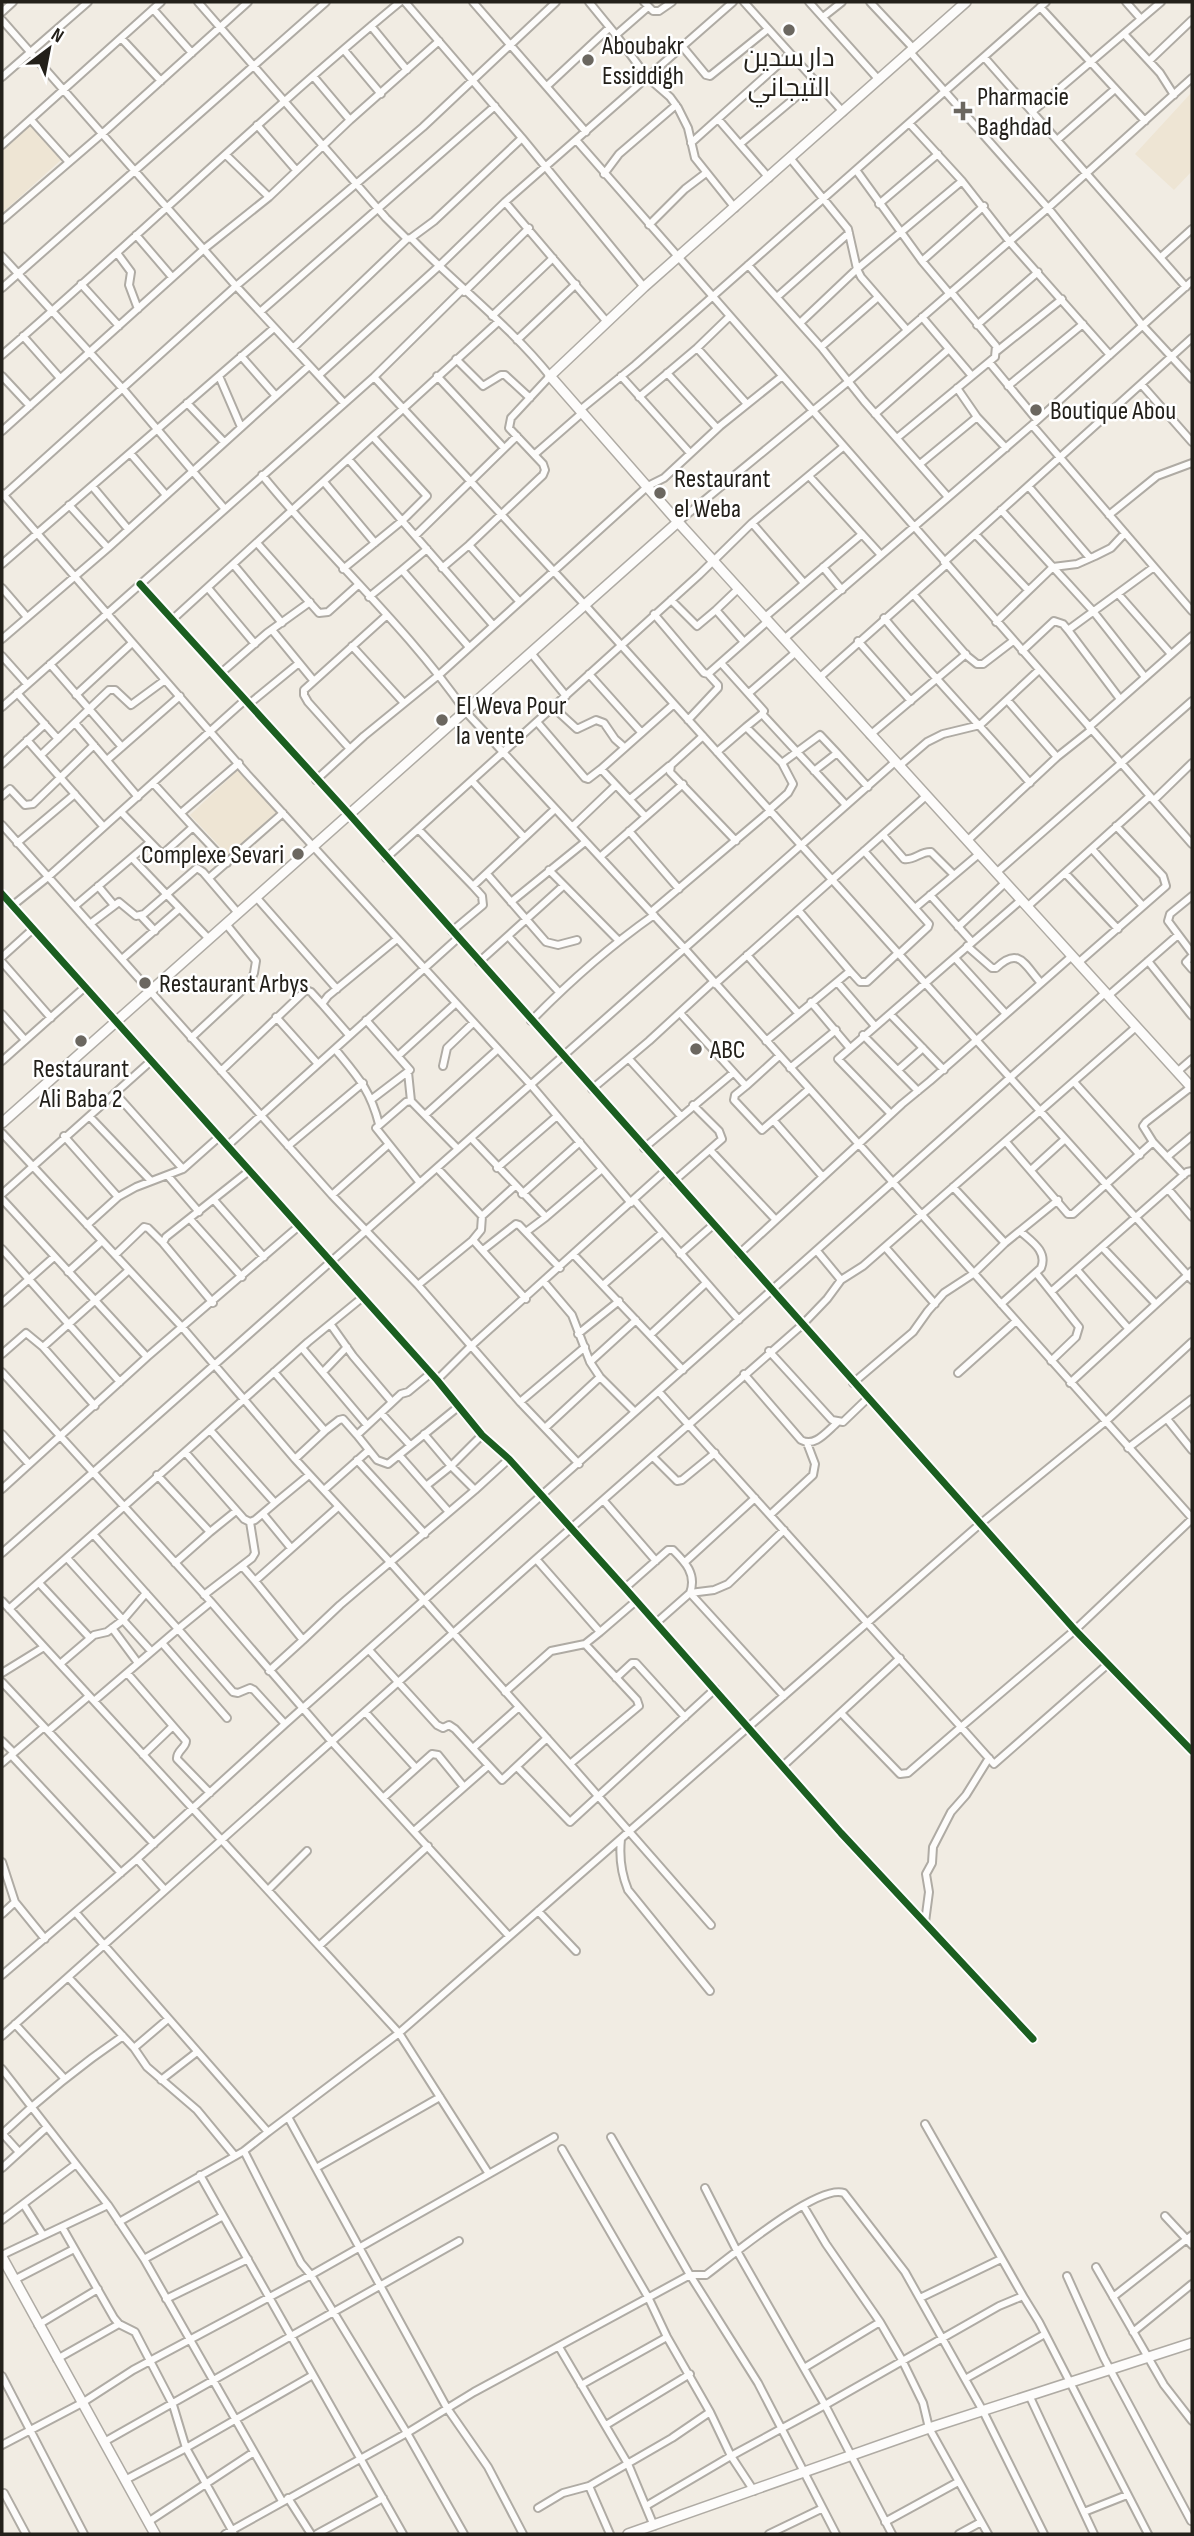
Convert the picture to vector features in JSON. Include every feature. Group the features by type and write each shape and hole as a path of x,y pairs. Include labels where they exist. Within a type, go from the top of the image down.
{"main road":[{"path":"966,2 644,287 550,376 870,735 1192,1088"},
{"path":"2,1123 678,522"},
{"path":"2,2256 155,2534"},
{"path":"628,2534 929,2428 1192,2343"}],"street":[{"path":"2,12 13,2"},
{"path":"2,77 88,2"},
{"path":"2,145 161,2"},
{"path":"198,2 379,210 517,340 550,376 511,418 509,428 543,464 543,475 442,568"},
{"path":"2,220 248,2"},
{"path":"2,288 326,2"},
{"path":"2,355 284,100 400,2"},
{"path":"405,2 522,138 644,287"},
{"path":"556,2 423,127 236,286 3,495 283,813 531,1085 602,1169 739,1320"},
{"path":"589,2 647,77 676,105 688,128 695,158 735,208"},
{"path":"616,35 646,4 653,11 659,11 672,2"},
{"path":"318,376 505,202 733,2"},
{"path":"744,2 843,112"},
{"path":"809,2 879,80"},
{"path":"824,17 842,2"},
{"path":"870,2 1048,208 1143,326 1192,379"},
{"path":"535,454 1046,2"},
{"path":"1126,2 1141,19"},
{"path":"1032,112 1161,2"},
{"path":"478,4 509,45 586,132"},
{"path":"1040,7 1145,121"},
{"path":"153,9 192,53"},
{"path":"2,20 236,286 344,402"},
{"path":"1149,61 1192,20"},
{"path":"370,26 407,70"},
{"path":"547,86 610,28"},
{"path":"682,47 706,75 710,76 768,29"},
{"path":"1125,35 1166,81 1174,95"},
{"path":"121,38 160,81"},
{"path":"2,429 204,249 269,197 439,41"},
{"path":"344,50 381,94"},
{"path":"691,143 790,54"},
{"path":"984,57 1186,287"},
{"path":"313,76 350,120"},
{"path":"740,144 815,81"},
{"path":"678,522 849,381 1191,81"},
{"path":"1057,140 1115,89"},
{"path":"604,174 619,154 676,105"},
{"path":"260,312 495,106"},
{"path":"718,119 769,178"},
{"path":"31,120 68,161"},
{"path":"909,123 984,206 1009,241 1110,355"},
{"path":"257,125 296,170"},
{"path":"293,348 522,138"},
{"path":"576,140 811,412 1192,844"},
{"path":"879,204 938,153"},
{"path":"226,155 269,197"},
{"path":"790,159 849,233 857,269 877,298 907,330"},
{"path":"856,170 922,261 996,345 997,351 995,357 897,438"},
{"path":"649,225 685,189 706,173"},
{"path":"800,323 857,269 962,181"},
{"path":"505,202 607,322"},
{"path":"922,261 984,206"},
{"path":"2,706 374,377 529,228"},
{"path":"1161,257 1192,229"},
{"path":"777,297 849,233"},
{"path":"136,235 172,278"},
{"path":"117,253 131,272 129,285 138,309"},
{"path":"2,256 122,389 224,508"},
{"path":"492,316 553,258"},
{"path":"748,265 948,497"},
{"path":"977,325 1038,272"},
{"path":"784,639 1006,448 1192,281"},
{"path":"517,340 576,284"},
{"path":"81,285 119,327"},
{"path":"821,347 877,298"},
{"path":"997,351 1062,299"},
{"path":"639,397 729,317"},
{"path":"922,317 972,376"},
{"path":"173,619 498,323"},
{"path":"1009,386 1083,324"},
{"path":"2,564 274,328"},
{"path":"23,336 60,378"},
{"path":"819,678 1192,338"},
{"path":"697,348 747,404"},
{"path":"875,414 949,349"},
{"path":"241,356 276,396"},
{"path":"456,359 483,386 505,375 530,398"},
{"path":"989,362 1060,458 1192,611"},
{"path":"2,639 108,548 309,366"},
{"path":"667,373 717,428"},
{"path":"2,376 30,405"},
{"path":"219,376 241,427"},
{"path":"437,376 504,448"},
{"path":"621,376 690,453"},
{"path":"374,377 585,604 1191,1276 1155,1303 1070,1383"},
{"path":"316,780 440,674 648,486 664,478 717,428 781,377"},
{"path":"1141,384 1192,442"},
{"path":"957,388 977,417 1006,448"},
{"path":"187,403 225,442"},
{"path":"920,464 977,417"},
{"path":"416,535 517,436"},
{"path":"343,569 425,501 426,493 373,437"},
{"path":"386,858 504,754 752,523 843,447"},
{"path":"130,453 166,495"},
{"path":"349,460 493,625"},
{"path":"1109,515 1157,477 1192,463"},
{"path":"262,475 291,512 440,674 465,711 685,949 1192,1518 1075,1630 904,1775 841,1713"},
{"path":"809,476 881,555"},
{"path":"324,482 374,542"},
{"path":"92,486 128,529"},
{"path":"1029,487 1090,558"},
{"path":"69,505 108,548"},
{"path":"1001,510 1093,611 1145,677"},
{"path":"752,523 804,583"},
{"path":"996,622 1053,567 1077,564 1090,558 1111,548 1125,533"},
{"path":"708,674 804,583 862,534"},
{"path":"975,535 1028,590"},
{"path":"257,543 319,613 324,614 358,585"},
{"path":"469,545 519,601"},
{"path":"369,597 427,550"},
{"path":"233,564 282,623"},
{"path":"823,567 842,590"},
{"path":"1068,630 1154,567"},
{"path":"402,570 469,647"},
{"path":"140,584 349,814 1075,1630 1192,1751"},
{"path":"208,587 255,644"},
{"path":"2,588 27,617"},
{"path":"671,600 697,626 739,588"},
{"path":"913,594 977,664 983,664 1013,641"},
{"path":"1119,594 1171,654"},
{"path":"221,673 310,602"},
{"path":"716,610 744,642"},
{"path":"654,614 704,673 718,685 688,720"},
{"path":"350,749 304,695 313,680 386,615"},
{"path":"884,618 936,681 980,725 1030,783"},
{"path":"1022,651 1054,621 1063,624 1120,699"},
{"path":"272,630 313,680"},
{"path":"967,841 1192,636"},
{"path":"858,641 911,701"},
{"path":"76,695 132,643"},
{"path":"352,646 404,703"},
{"path":"749,693 796,652"},
{"path":"531,653 566,696"},
{"path":"870,735 966,654"},
{"path":"2,656 27,684"},
{"path":"12,906 211,732 299,663"},
{"path":"717,752 764,711 720,663"},
{"path":"50,664 122,747"},
{"path":"2,1553 846,805 927,742 943,734 980,725 1039,670"},
{"path":"589,674 641,732"},
{"path":"41,755 111,690 115,690 129,704 135,704 165,680"},
{"path":"17,693 58,738"},
{"path":"107,760 180,696"},
{"path":"1008,701 1057,757"},
{"path":"996,873 1192,701"},
{"path":"537,722 586,779 601,769 674,704"},
{"path":"553,707 577,729 596,720 604,723 624,747"},
{"path":"762,714 846,805"},
{"path":"75,723 138,797"},
{"path":"2,764 45,724"},
{"path":"531,1021 559,992 737,841 788,793 793,784 782,763 746,727"},
{"path":"782,763 820,735 868,787"},
{"path":"630,800 703,736"},
{"path":"27,740 103,826"},
{"path":"2,796 12,790 28,806 94,745"},
{"path":"814,771 837,753"},
{"path":"181,813 239,763"},
{"path":"891,1114 838,1059 970,944 1065,873 1116,826 1192,763"},
{"path":"671,765 670,772 737,841"},
{"path":"601,769 645,816"},
{"path":"1186,769 1192,776"},
{"path":"472,781 524,837"},
{"path":"153,783 227,863"},
{"path":"600,857 683,784"},
{"path":"572,827 616,785"},
{"path":"17,843 75,794"},
{"path":"592,1090 926,796"},
{"path":"473,886 555,809"},
{"path":"121,812 158,851 165,852 193,827"},
{"path":"209,878 283,813"},
{"path":"2,825 332,1195 418,1285 520,1402 579,1464"},
{"path":"739,1254 891,1114 1041,983 1154,900 1166,886 1166,881 1116,826"},
{"path":"418,829 482,896 483,905 452,932"},
{"path":"629,831 679,889"},
{"path":"883,835 904,859 928,851 954,875"},
{"path":"510,902 585,842"},
{"path":"75,906 149,843"},
{"path":"1092,849 1143,906"},
{"path":"798,910 860,982 867,982 929,924 864,851"},
{"path":"915,908 979,854"},
{"path":"132,858 209,939"},
{"path":"141,916 197,867 238,913"},
{"path":"549,870 562,887 619,942"},
{"path":"1065,873 1118,929"},
{"path":"487,874 546,942 558,945 577,940"},
{"path":"958,927 1005,883"},
{"path":"98,886 113,904"},
{"path":"479,962 562,887"},
{"path":"2,895 431,1373 482,1434 509,1459 784,1765 841,1833 1033,2039"},
{"path":"930,895 992,968 996,968 1007,957 1014,957 1021,960 1041,983"},
{"path":"1192,896 1168,917 1168,924 1192,954 1186,962 1192,969"},
{"path":"256,897 337,989"},
{"path":"90,924 119,901 132,913 141,916 155,931"},
{"path":"122,959 179,909"},
{"path":"191,1038 249,984 254,973 256,961 226,924"},
{"path":"33,929 2,960 51,1018"},
{"path":"2,1975 154,1844 1010,1078 1178,935"},
{"path":"508,936 559,992"},
{"path":"226,1146 458,938"},
{"path":"322,1004 397,939"},
{"path":"747,955 798,1013"},
{"path":"955,958 1006,1014"},
{"path":"1148,961 1192,1016"},
{"path":"766,1041 850,971"},
{"path":"836,982 875,1026"},
{"path":"2,1061 85,987"},
{"path":"221,1070 306,990 311,992 349,1035"},
{"path":"811,1002 849,1047"},
{"path":"399,1055 455,1004"},
{"path":"680,1013 746,1086"},
{"path":"2,1014 25,1040"},
{"path":"890,1014 944,1070"},
{"path":"276,1017 318,1064"},
{"path":"366,1020 409,1067 411,1101 458,1149"},
{"path":"443,1066 447,1048 473,1023"},
{"path":"2,2036 769,1351 802,1325 841,1280 863,1266 1136,1027"},
{"path":"790,1068 836,1030"},
{"path":"863,1035 918,1091"},
{"path":"898,1070 923,1048"},
{"path":"335,1049 372,1098 379,1124"},
{"path":"425,1115 497,1050"},
{"path":"779,1056 734,1096 734,1101 758,1129 765,1130 809,1089"},
{"path":"629,1059 680,1115"},
{"path":"1177,1072 1192,1059"},
{"path":"147,1357 2,1197 64,1136 90,1117 151,1061"},
{"path":"372,1098 408,1072"},
{"path":"644,1148 733,1073"},
{"path":"1074,1082 1140,1155"},
{"path":"288,1146 363,1083"},
{"path":"1184,1175 1153,1142 1143,1126 1192,1088"},
{"path":"115,1093 183,1169"},
{"path":"411,1101 406,1102 379,1124 377,1130 420,1183"},
{"path":"674,1181 719,1143 722,1136 693,1105"},
{"path":"497,1168 557,1116"},
{"path":"90,1117 151,1181"},
{"path":"774,1121 823,1177"},
{"path":"2,1133 181,1327 295,1460 425,1601 711,1925"},
{"path":"64,1136 118,1197"},
{"path":"1167,1157 1192,1136"},
{"path":"87,1225 118,1197 183,1169 219,1137"},
{"path":"471,1138 546,1217"},
{"path":"1031,1170 1065,1139"},
{"path":"522,1194 580,1142"},
{"path":"1006,1142 1065,1211 1073,1214 1153,1142"},
{"path":"332,1195 388,1145"},
{"path":"710,1150 775,1219"},
{"path":"438,1168 482,1216"},
{"path":"526,1232 602,1169"},
{"path":"163,1243 249,1171"},
{"path":"437,1380 665,1171"},
{"path":"1052,1291 1187,1172 1192,1171"},
{"path":"168,1176 200,1212"},
{"path":"418,1285 472,1241 481,1230 482,1216 515,1186"},
{"path":"953,1187 1005,1243"},
{"path":"1168,1189 1192,1217"},
{"path":"214,1200 264,1257"},
{"path":"853,1383 913,1332 944,1293 973,1273 1058,1200"},
{"path":"190,1219 242,1277"},
{"path":"483,1250 516,1224 522,1226 560,1268"},
{"path":"680,1254 713,1225"},
{"path":"2,1487 299,1226"},
{"path":"115,1255 144,1227 148,1228 213,1303"},
{"path":"1001,1304 1036,1273 1044,1262 1042,1252 1020,1231"},
{"path":"603,1285 662,1233"},
{"path":"68,1272 102,1241"},
{"path":"472,1241 526,1299"},
{"path":"885,1247 935,1304"},
{"path":"1102,1247 1155,1303"},
{"path":"2,1249 120,1382"},
{"path":"817,1251 841,1280"},
{"path":"574,1255 683,1370"},
{"path":"2,1302 54,1256"},
{"path":"43,1347 129,1270"},
{"path":"1077,1270 1128,1328"},
{"path":"1036,1273 1079,1327 1076,1337 1051,1361"},
{"path":"544,1282 572,1315 590,1362 600,1377 635,1412"},
{"path":"650,1335 706,1283"},
{"path":"9,1609 274,1371 363,1297"},
{"path":"578,1334 620,1301"},
{"path":"590,1362 636,1320"},
{"path":"958,1373 1016,1321"},
{"path":"331,1325 392,1402"},
{"path":"2,1354 26,1333 43,1347 95,1406"},
{"path":"119,2222 244,2151 399,2033 980,1524 1105,1422 1192,1342"},
{"path":"323,1372 347,1347"},
{"path":"520,1402 585,1347"},
{"path":"302,1348 367,1425"},
{"path":"769,1351 827,1418 843,1422 868,1398"},
{"path":"274,1371 326,1431"},
{"path":"2,1373 509,1936"},
{"path":"358,1435 392,1402 431,1373"},
{"path":"744,1374 801,1440 813,1443 838,1422"},
{"path":"545,1428 600,1377"},
{"path":"2,1387 9,1380"},
{"path":"659,1392 994,1764 1108,1664"},
{"path":"1128,1448 1192,1399"},
{"path":"295,1460 343,1419 382,1464 388,1464 458,1407"},
{"path":"381,1413 410,1446"},
{"path":"1167,1419 1192,1450"},
{"path":"210,1430 275,1503"},
{"path":"2,1434 29,1464"},
{"path":"424,1434 475,1490"},
{"path":"426,1486 451,1466 482,1434"},
{"path":"770,1515 813,1475 814,1464 807,1443"},
{"path":"324,1490 369,1450"},
{"path":"185,1452 236,1511 250,1522 255,1553 204,1595"},
{"path":"653,1457 677,1481 682,1480 715,1453"},
{"path":"399,1455 449,1512"},
{"path":"269,1671 340,1605 509,1459"},
{"path":"357,1460 425,1534"},
{"path":"157,1475 210,1532"},
{"path":"250,1522 309,1475"},
{"path":"685,1562 755,1498"},
{"path":"604,1500 656,1561"},
{"path":"255,1581 338,1507"},
{"path":"175,1563 236,1511"},
{"path":"263,1514 291,1548"},
{"path":"690,1593 714,1590 728,1584 784,1530"},
{"path":"93,1534 233,1692 238,1693 250,1688 254,1690 285,1724"},
{"path":"625,1588 670,1549 685,1562 694,1583 690,1593 656,1623"},
{"path":"67,1558 151,1651"},
{"path":"536,1559 600,1632"},
{"path":"242,1566 303,1640"},
{"path":"39,1583 90,1638"},
{"path":"60,1664 90,1638 122,1620 146,1593"},
{"path":"690,1593 784,1696"},
{"path":"2,1601 399,2033 489,2174"},
{"path":"505,1692 551,1651 584,1644 636,1601"},
{"path":"2,1763 127,1672 211,1602"},
{"path":"112,1628 138,1663"},
{"path":"162,1643 227,1718"},
{"path":"570,1764 638,1708 637,1700 584,1644"},
{"path":"2,1673 44,1647"},
{"path":"369,1650 437,1725 443,1728 449,1725 455,1729 502,1780 547,1738"},
{"path":"784,1765 900,1658"},
{"path":"616,1678 632,1663 636,1664 685,1717"},
{"path":"127,1672 187,1743 177,1754 177,1759 210,1793"},
{"path":"2,1682 154,1844"},
{"path":"517,1767 570,1822 715,1689"},
{"path":"473,1748 519,1707"},
{"path":"366,1713 416,1768"},
{"path":"143,1755 173,1726"},
{"path":"2,1741 121,1873"},
{"path":"383,1798 432,1754 438,1755 464,1787"},
{"path":"925,1922 929,1892 926,1874 932,1863 933,1847 951,1812 989,1758"},
{"path":"414,1831 488,1766"},
{"path":"621,1839 619,1855 628,1890 710,1991"},
{"path":"319,1946 428,1846"},
{"path":"268,1890 307,1851"},
{"path":"137,1859 165,1890"},
{"path":"2,1864 15,1902 45,1939"},
{"path":"2,1914 15,1902"},
{"path":"538,1911 576,1951"},
{"path":"76,1913 268,2132"},
{"path":"68,1977 134,2048 142,2061 197,2110 235,2156"},
{"path":"134,2048 169,2019"},
{"path":"15,2024 64,2078"},
{"path":"19,2152 2,2134 64,2078 123,2036"},
{"path":"161,2080 197,2052"},
{"path":"2,2069 108,2205 144,2259 254,2452 311,2534"},
{"path":"316,2168 440,2097"},
{"path":"288,2117 447,2408 488,2467 523,2534"},
{"path":"925,2124 1045,2334 1149,2534"},
{"path":"2,2168 47,2127"},
{"path":"2,2445 82,2403 149,2361 311,2275 554,2137"},
{"path":"611,2137 690,2275 758,2383 836,2534"},
{"path":"562,2149 648,2297 731,2456 754,2491"},
{"path":"244,2151 294,2250 407,2433 464,2534"},
{"path":"2,2220 76,2164"},
{"path":"200,2175 403,2534"},
{"path":"705,2188 737,2251 825,2405 892,2534"},
{"path":"225,2534 233,2532 447,2408 648,2297 690,2275 706,2275 758,2234 834,2191 844,2193 905,2272 983,2411 1044,2534"},
{"path":"24,2205 43,2235"},
{"path":"2,2256 108,2205"},
{"path":"804,2207 880,2322 902,2361 923,2403 929,2428 988,2534"},
{"path":"144,2259 223,2216"},
{"path":"1165,2216 1189,2237 1192,2245"},
{"path":"62,2227 119,2324 135,2332 173,2405 186,2448 233,2532"},
{"path":"1113,2297 1189,2237"},
{"path":"104,2442 292,2338 459,2241"},
{"path":"14,2281 74,2249"},
{"path":"166,2299 248,2259"},
{"path":"920,2298 1001,2259"},
{"path":"1096,2267 1164,2385 1192,2421"},
{"path":"1067,2276 1112,2370 1191,2521"},
{"path":"1133,2332 1192,2284"},
{"path":"38,2325 97,2289"},
{"path":"646,2506 943,2337 1023,2296"},
{"path":"804,2368 880,2322"},
{"path":"57,2359 119,2324"},
{"path":"965,2379 1045,2334"},
{"path":"581,2385 667,2337"},
{"path":"559,2347 628,2464 654,2526"},
{"path":"606,2425 690,2374"},
{"path":"125,2480 313,2375"},
{"path":"2,2376 84,2534"},
{"path":"1029,2395 1094,2534"},
{"path":"538,2508 563,2493 589,2486 672,2438 710,2412"},
{"path":"148,2522 254,2452"},
{"path":"885,2522 958,2482"},
{"path":"589,2486 610,2534"},
{"path":"2,2493 26,2534"},
{"path":"1084,2512 1127,2495"},
{"path":"317,2534 383,2498"},
{"path":"769,2534 781,2531 821,2509"},
{"path":"959,2534 981,2522"}],"shaded area":[{"path":"1192,92 1192,171 1174,190 1135,154"},
{"path":"30,125 61,160 2,213 2,150"},
{"path":"238,770 279,814 231,858 190,815"}],"cycle path":[{"path":"140,584 349,814 1075,1630 1192,1751"},
{"path":"2,894 437,1380 482,1435 509,1459 841,1833 1033,2039"}],"place":[{"name":"دار سدين التيجاني","path":"789,30"},
{"name":"Aboubakr Essiddigh","path":"588,60"},
{"name":"Pharmacie Baghdad","path":"963,111"},
{"name":"Boutique Abou","path":"1036,410"},
{"name":"Restaurant el Weba","path":"660,493"},
{"name":"El Weva Pour la vente","path":"442,720"},
{"name":"Complexe Sevari","path":"298,854"},
{"name":"Restaurant Arbys","path":"145,983"},
{"name":"Restaurant Ali Baba 2","path":"81,1041"},
{"name":"ABC","path":"696,1049"}]}
